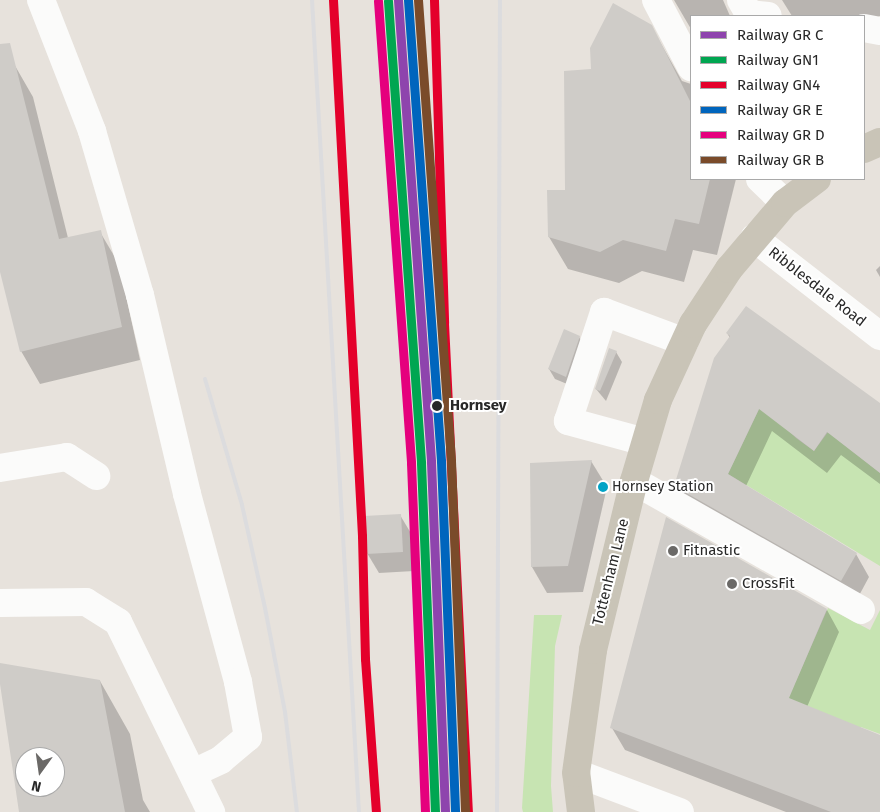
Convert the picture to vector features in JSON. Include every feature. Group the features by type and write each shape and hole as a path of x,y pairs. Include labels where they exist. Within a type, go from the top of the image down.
{"main road":[{"path":"865,149 880,142"},
{"name":"Tottenham Lane","path":"582,812 576,773 592,650 634,481 658,400 685,342 729,269 785,203 816,180"}],"street":[{"path":"41,0 92,131 138,286 186,494 238,682 248,737 221,760 193,773"},
{"path":"741,0 749,14 758,15"},
{"path":"661,10 690,65"},
{"path":"865,28 880,31"},
{"path":"761,180 785,203"},
{"name":"Ribblesdale Road","path":"754,238 880,336"},
{"path":"646,442 568,421 604,312 685,342"},
{"path":"0,468 67,457 96,476"},
{"path":"634,481 861,610"},
{"path":"0,602 86,602 118,622 211,812"},
{"path":"576,773 680,812"}],"green space":[{"path":"762,403 796,438 814,451 828,432 880,473 880,566 728,474"},
{"path":"828,608 870,630 880,610 880,734 861,727 845,766 793,700 687,660 796,681"},
{"path":"534,615 562,615 555,646 551,786 553,812 523,812 522,808"}],"building":[{"path":"613,3 652,25 690,101 690,180 710,180 699,224 675,219 666,251 623,240 600,252 548,237 547,190 565,190 564,71 591,69 590,48"},
{"path":"10,43 59,239 101,230 122,327 20,352 0,272 0,44"},
{"path":"746,306 880,403 880,473 827,432 814,451 759,409 728,474 857,553 841,581 674,486 714,358 730,336 726,333"},
{"path":"564,329 580,336 566,377 548,369"},
{"path":"609,348 617,351 600,391 595,389"},
{"path":"592,460 568,566 531,567 530,463"},
{"path":"401,514 403,552 366,554 364,516"},
{"path":"666,517 827,609 789,698 880,735 880,812 831,812 610,728"},
{"path":"0,663 100,680 125,812 19,812 17,797 65,797 65,747 15,747 15,785 0,684"}],"railway":[{"path":"312,0 359,812"},
{"path":"497,812 500,0"},
{"path":"205,379 242,505 265,608 285,712 297,812"}],"transit line":[{"path":"398,0 431,462 445,812"},
{"path":"408,0 441,461 455,812"},
{"path":"418,0 451,461 465,811"},
{"path":"378,1 411,463 425,812"}],"rail line":[{"name":"GN4","path":"333,0 362,536 365,659 376,812"},
{"name":"GN4","path":"434,0 444,323 468,812"},
{"name":"GN1","path":"388,1 421,463 435,812"}],"place":[{"name":"Hornsey","path":"437,406"},
{"name":"Hornsey Station","path":"603,487"},
{"name":"Fitnastic","path":"673,551"},
{"name":"CrossFit","path":"732,584"}]}
